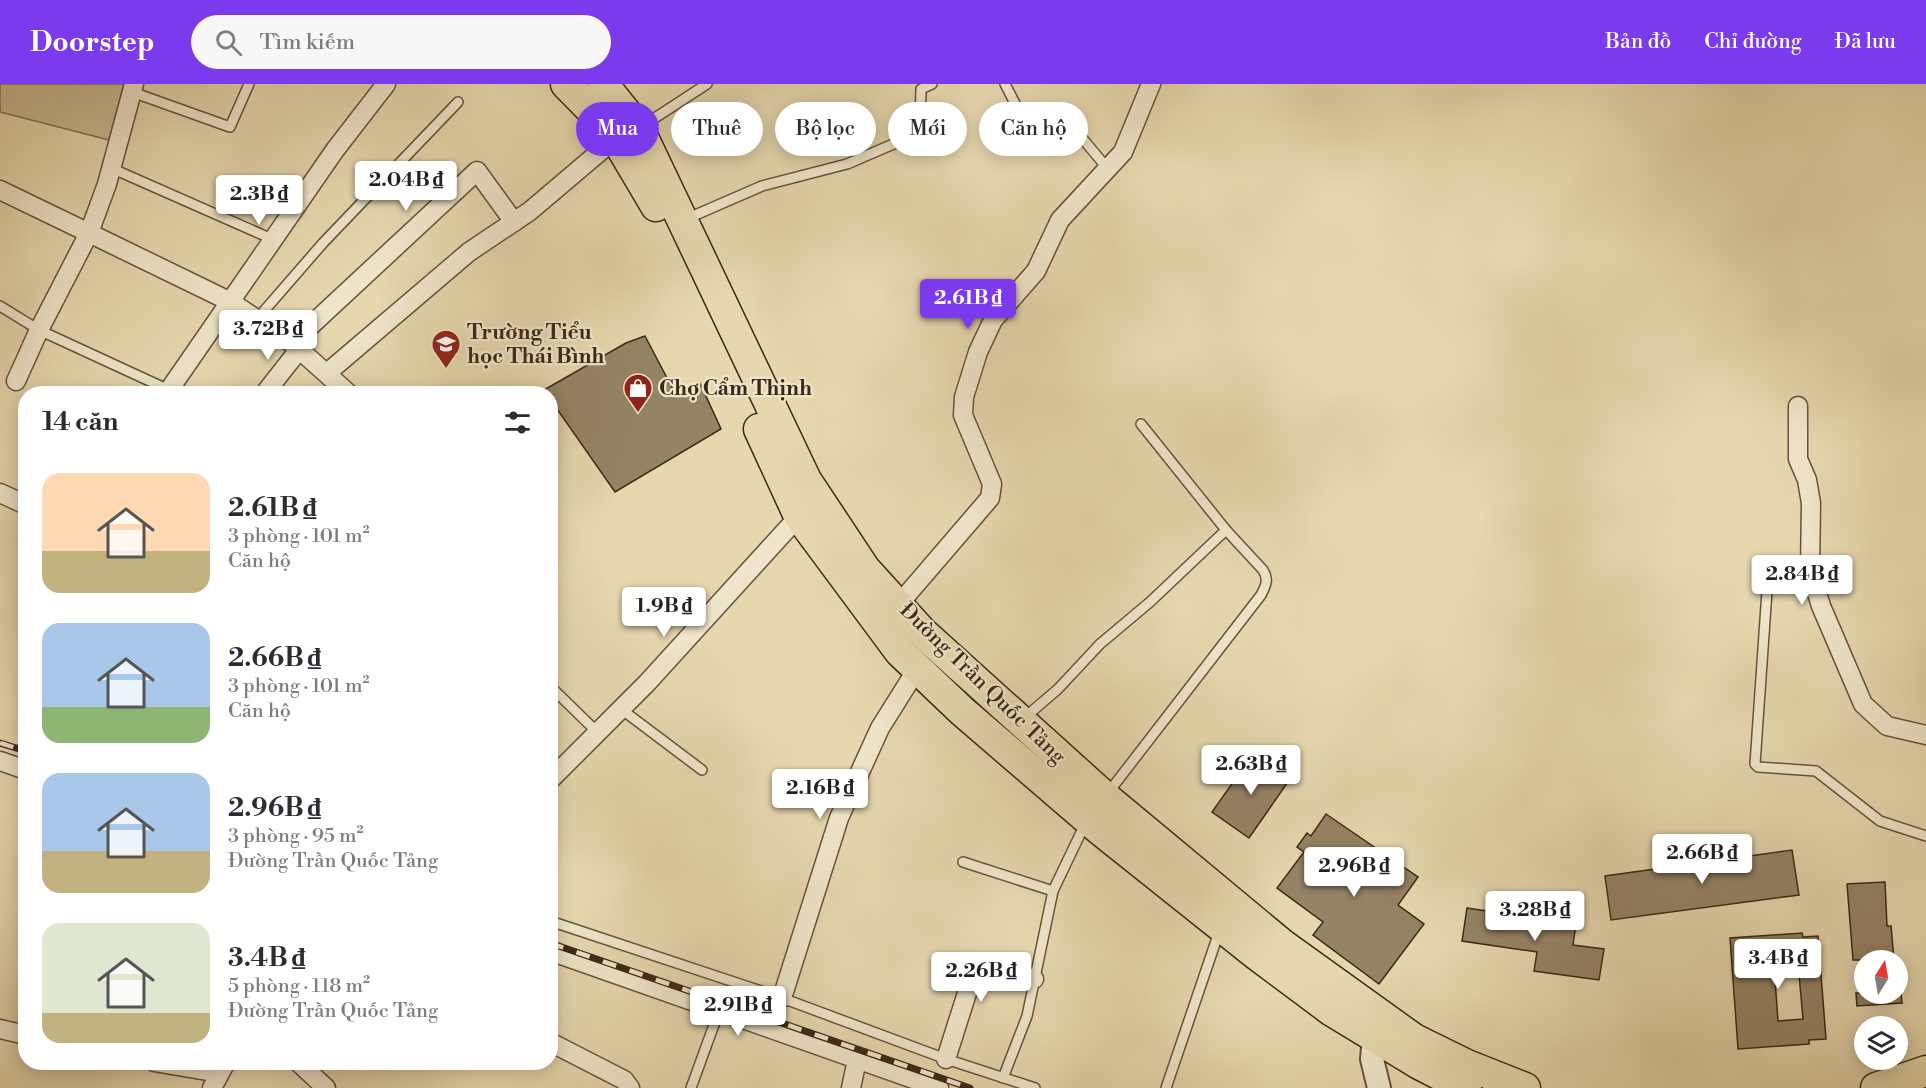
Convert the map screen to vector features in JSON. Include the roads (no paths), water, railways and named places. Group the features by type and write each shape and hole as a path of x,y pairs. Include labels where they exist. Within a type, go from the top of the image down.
{"highway":[{"name":"Đường Trần Quốc Tảng","path":"566,84 585,102"},
{"name":"Đường Trần Quốc Tảng","path":"603,84 612,102"},
{"name":"Đường Trần Quốc Tảng","path":"636,156 649,191 806,480 865,569 923,633 1019,722 1096,808 1221,927 1332,1011 1466,1088"},
{"name":"Đường Trần Quốc Tảng","path":"642,156 684,220 799,516 893,643 917,669 962,711 1414,1039 1467,1065 1525,1088"},
{"path":"1876,1088 1926,1071"}],"street":[{"path":"172,386 335,150 386,84"},
{"path":"899,604 990,498 992,484 963,415 964,398 978,352 993,320 1036,271 1060,220 1108,170 1129,141 1151,84"},
{"path":"16,381 39,330 89,233 111,168 133,88"},
{"path":"327,374 469,252 514,222 600,156"},
{"path":"270,386 295,347 477,171 514,222"},
{"path":"0,190 231,302 295,347 340,386"},
{"path":"1798,406 1798,459 1807,480 1812,503 1810,571 1821,606 1863,704 1887,726 1926,735"},
{"path":"0,493 18,501"},
{"path":"558,772 621,709 799,516"},
{"path":"782,998 839,818 880,728 917,669"},
{"path":"2,764 18,768"},
{"path":"558,954 939,1088"},
{"path":"946,1059 974,971 991,967 1034,979"},
{"path":"0,1029 18,1033"},
{"path":"1374,1037 1372,1059 1379,1088"},
{"path":"558,1046 624,1080 630,1088"},
{"path":"851,1088 857,1060"},
{"path":"197,1070 219,1074"},
{"path":"307,1070 326,1088"}],"lane":[{"path":"133,88 230,127 249,84"},
{"path":"659,114 707,84"},
{"path":"684,220 762,186 847,164 912,136 920,126 921,89 932,84"},
{"path":"1005,84 1024,121 1029,126 1062,118 1067,120 1108,170"},
{"path":"257,319 322,243 458,102"},
{"path":"111,168 272,239"},
{"path":"0,306 39,330 157,386"},
{"path":"1003,1078 1027,1016 1053,891 1096,808 1262,595 1266,576 1141,424"},
{"path":"1019,722 1226,530"},
{"path":"1767,591 1755,764 1758,767 1816,771 1880,821 1926,836"},
{"path":"558,694 597,732"},
{"path":"621,709 702,770"},
{"path":"963,862 1053,891"},
{"path":"558,924 782,998 946,1059 1035,1088"},
{"path":"1166,1088 1221,927"},
{"path":"691,1088 718,1011"}],"railway":[{"path":"0,743 18,749"},
{"path":"558,946 970,1088"}],"place":[{"name":"Trường Tiểu học Thái Bình","path":"446,370"},
{"name":"Chợ Cẩm Thịnh","path":"638,414"}]}
